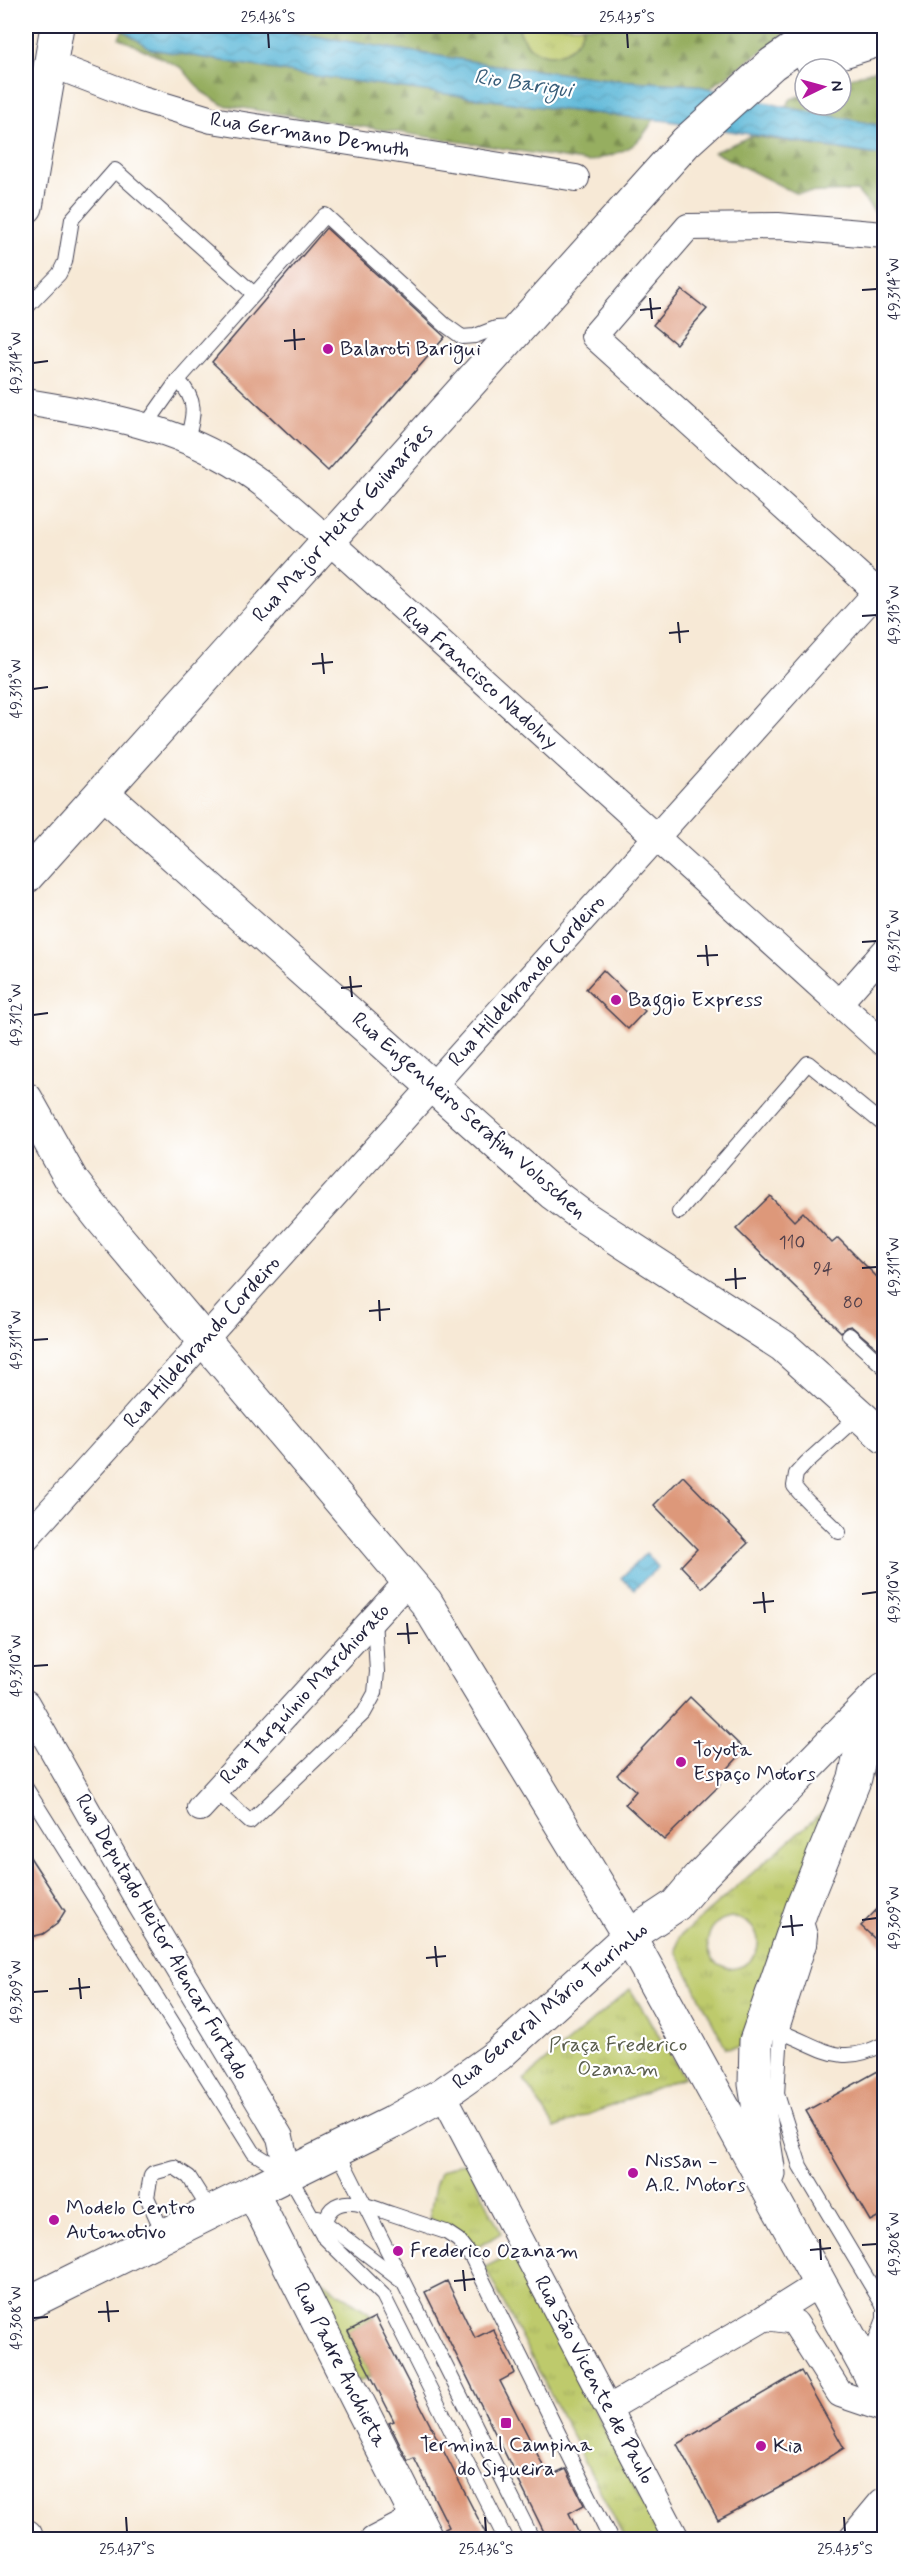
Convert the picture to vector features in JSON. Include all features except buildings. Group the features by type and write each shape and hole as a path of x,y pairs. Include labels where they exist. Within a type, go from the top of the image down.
{"main road":[{"name":"Rua Major Heitor Guimarães","path":"26,877 686,142 772,64 798,46 844,26"},
{"path":"26,207 35,103 51,64 57,28"},
{"path":"741,92 827,54 885,38"},
{"path":"26,1099 72,1181 127,1250 410,1580 444,1628 629,1936 885,2400"},
{"name":"Rua General Mário Tourinho","path":"26,2304 337,2150 443,2094 498,2055 629,1936 676,1905 699,1878 885,1689"},
{"path":"772,2197 755,2084 756,2041 802,1908 855,1778 860,1755 885,1716"},
{"path":"676,1905 691,1901 744,1854 827,1772 860,1755"}],"street":[{"name":"Rua Germano Demuth","path":"51,64 142,99 212,120 576,178"},
{"path":"882,591 594,336 688,227 778,226 885,235"},
{"name":"Rua Francisco Nadolny","path":"26,402 146,425 187,440 220,456 245,472 328,540 885,1044"},
{"name":"Rua Hildebrando Cordeiro","path":"26,1538 656,837 882,591"},
{"name":"Rua Engenheiro Serafim Voloschen","path":"102,792 431,1088 553,1194 581,1215 783,1346 885,1437"},
{"path":"839,1003 885,952"},
{"name":"Rua Tarquínio Marchiorato","path":"208,1799 410,1580"},
{"name":"Rua Deputado Heitor Alencar Furtado","path":"26,1703 141,1905 280,2137 288,2174"},
{"name":"Rua São Vicente de Paulo","path":"443,2094 677,2540"},
{"name":"Rua Padre Anchieta","path":"252,2192 422,2528"},
{"path":"609,2408 766,2318 820,2283"},
{"path":"766,2318 795,2323 840,2394 885,2409"},
{"path":"854,2540 885,2504"},
{"path":"373,2540 422,2528"}],"lane":[{"path":"26,308 59,274 65,262 72,219 115,170 254,293"},
{"path":"146,425 178,380 325,215 444,324 462,337 476,336 496,328 519,327"},
{"path":"178,380 190,392 194,413 187,440"},
{"path":"680,1212 808,1063 885,1125"},
{"path":"849,1335 885,1367"},
{"path":"839,1532 822,1513 802,1498 794,1486 796,1474 860,1414"},
{"path":"208,1799 250,1822 364,1713 375,1693 377,1672 374,1618"},
{"path":"26,1788 254,2153 288,2174 323,2236 383,2295 506,2540"},
{"path":"802,1908 810,1935 809,1945 781,2032 777,2094 800,2166 884,2307 884,2319 866,2366"},
{"path":"781,2032 846,2057 861,2055 885,2044"},
{"path":"337,2150 533,2540"},
{"path":"164,2235 147,2193 153,2173 174,2167 189,2177 211,2212"},
{"path":"323,2236 324,2222 328,2212 336,2205 345,2202 365,2205 446,2232 468,2251 612,2540"},
{"path":"307,2208 404,2283"}],"green space":[{"path":"252,26 518,26 523,39 531,48 551,55 571,48 579,39 584,26 805,26 784,35 709,89 695,85 615,80 495,65"},
{"path":"518,26 584,26 579,39 571,48 551,55 531,48 523,39"},
{"path":"123,30 151,49 295,73 564,110 654,119 640,138 627,149 589,162 223,105 202,92 182,68 119,38"},
{"path":"884,67 884,126 837,117 853,117 853,77"},
{"path":"793,98 793,109 785,107"},
{"path":"751,136 884,156 884,223 857,191 795,193 714,152"},
{"path":"828,1807 740,2047 726,2048 676,1951 679,1937","holes":["731,1917 752,1927 757,1935 756,1953 750,1961 729,1969 713,1961 708,1947 710,1933 723,1919"]},
{"name":"Praça Frederico Ozanam","path":"630,1989 684,2077 555,2128 524,2080"},
{"path":"468,2163 501,2233 478,2247 460,2231 429,2219 440,2172 458,2164"},
{"path":"513,2253 661,2539 625,2539 485,2267"},
{"path":"313,2275 375,2317 348,2331 371,2377 358,2382 309,2276"}],"water":[{"name":"Rio Barigui","path":"117,26 252,26 495,65 615,80 695,85 793,109 793,117 837,117 884,126 884,156 669,121 564,110 295,73 151,49"},
{"path":"646,1553 658,1567 634,1589 621,1578"}],"place":[{"name":"Balaroti Barigui","path":"328,349"},
{"name":"Baggio Express","path":"616,1000"},
{"name":"Toyota Espaço Motors","path":"681,1762"},
{"name":"Nissan - A.R. Motors","path":"633,2173"},
{"name":"Modelo Centro Automotivo","path":"54,2220"},
{"name":"Frederico Ozanam","path":"398,2251"},
{"name":"Terminal Campina do Siqueira","path":"506,2423"},
{"name":"Kia","path":"761,2446"}]}
